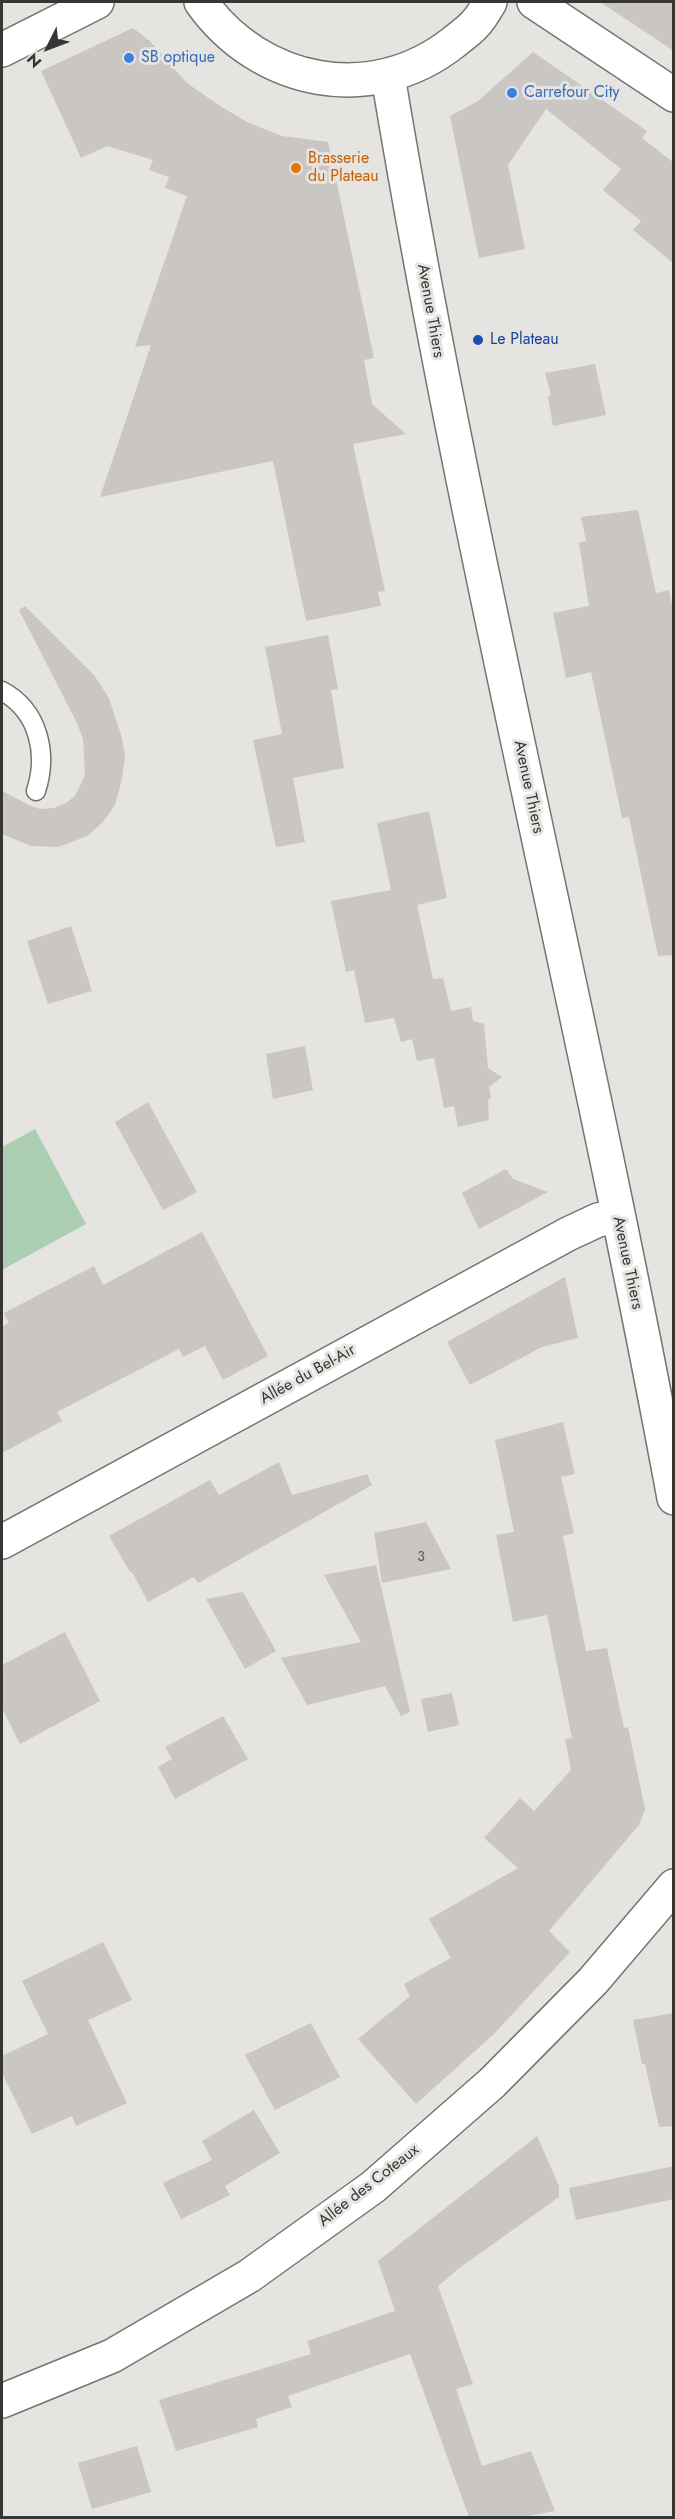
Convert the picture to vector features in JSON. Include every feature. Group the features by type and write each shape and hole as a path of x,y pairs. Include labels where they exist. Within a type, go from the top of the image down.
{"main road":[{"path":"2,50 98,2"},
{"path":"201,2 228,34 263,59 303,75 346,81 388,76 436,56 475,24 490,2"},
{"path":"534,2 674,94"},
{"name":"Avenue Thiers","path":"388,76 439,361 674,1498"},
{"name":"Allée du Bel-Air","path":"2,1542 568,1234 598,1220 617,1216"},
{"name":"Allée des Coteaux","path":"2,2401 112,2356 249,2276 373,2187 492,2083 592,1981 674,1886"}],"lane":[{"path":"2,691 21,706 36,730 42,761 36,791"}],"green space":[{"path":"35,1129 86,1224 2,1270 2,1147"}],"building":[{"path":"600,2 674,2 674,51"},
{"path":"133,28 150,41 187,83 247,122 282,136 328,142 374,358 364,360 372,404 406,434 353,444 385,591 378,592 381,606 306,621 273,461 100,497 151,345 135,347 187,196 165,188 169,177 149,170 153,160 107,146 81,158 41,71"},
{"path":"533,52 647,131 642,138 674,163 674,264 633,230 641,221 603,190 621,169 546,109 508,165 525,249 479,258 450,116 478,101"},
{"path":"595,364 606,415 553,426 548,397 551,395 545,373"},
{"path":"638,510 656,593 669,590 674,614 674,955 658,956 629,817 622,818 591,672 566,678 553,613 589,606 579,543 586,541 581,517"},
{"path":"25,606 94,675 109,698 125,755 115,805 103,822 87,836 59,847 31,846 2,834 2,791 40,809 54,808 75,796 85,775 83,739 19,610"},
{"path":"328,635 338,689 331,690 344,768 293,778 305,842 276,847 253,740 282,734 265,647"},
{"path":"429,811 447,898 417,905 433,979 443,978 451,1011 471,1007 473,1021 484,1024 488,1068 502,1077 489,1087 491,1098 488,1100 489,1120 458,1127 454,1106 444,1108 434,1058 417,1061 412,1039 401,1042 394,1018 365,1023 354,970 346,972 331,901 391,890 377,823"},
{"path":"71,926 92,991 48,1004 27,941"},
{"path":"305,1046 313,1090 273,1099 266,1054"},
{"path":"148,1102 197,1192 163,1210 115,1122"},
{"path":"506,1169 513,1179 548,1192 479,1229 462,1193"},
{"path":"202,1232 268,1356 223,1380 205,1346 183,1357 179,1349 57,1412 62,1421 2,1453 2,1327 9,1323 4,1313 94,1266 103,1285"},
{"path":"565,1277 578,1338 542,1347 470,1385 447,1342"},
{"path":"563,1422 575,1474 561,1477 574,1533 563,1536 586,1651 607,1648 624,1728 628,1727 645,1809 639,1825 549,1931 570,1952 494,2034 416,2104 358,2039 410,1996 404,1984 451,1958 429,1919 518,1868 484,1838 520,1798 534,1811 571,1770 565,1739 572,1738 547,1615 513,1622 496,1535 514,1532 495,1440"},
{"path":"279,1462 292,1495 367,1474 372,1485 198,1583 194,1577 148,1602 109,1536 210,1480 219,1495"},
{"path":"426,1522 451,1569 382,1583 374,1533"},
{"path":"376,1565 410,1712 401,1716 385,1686 307,1705 281,1658 361,1642 324,1575"},
{"path":"243,1592 276,1651 245,1669 206,1599"},
{"path":"65,1632 100,1701 20,1744 2,1708 2,1665"},
{"path":"452,1693 459,1725 428,1732 421,1699"},
{"path":"223,1716 248,1759 175,1799 158,1767 172,1759 165,1747"},
{"path":"103,1942 132,2000 88,2020 127,2103 76,2126 72,2116 32,2134 2,2073 2,2056 48,2034 22,1981"},
{"path":"674,2013 674,2126 659,2127 633,2020"},
{"path":"311,2023 340,2077 275,2110 245,2055"},
{"path":"254,2110 280,2153 225,2186 230,2195 181,2219 163,2183 212,2160 202,2141"},
{"path":"537,2136 559,2186 559,2197 458,2269 438,2286 473,2384 456,2389 482,2466 531,2451 555,2511 523,2517 469,2517 410,2354 288,2396 292,2407 256,2419 258,2427 176,2451 159,2400 311,2354 307,2341 395,2311 378,2261"},
{"path":"674,2166 674,2199 576,2220 569,2188"},
{"path":"137,2446 151,2492 92,2509 78,2463"}],"place":[{"name":"SB optique","path":"129,58"},
{"name":"Carrefour City","path":"512,93"},
{"name":"Brasserie du Plateau","path":"296,168"},
{"name":"Le Plateau","path":"478,340"}]}
